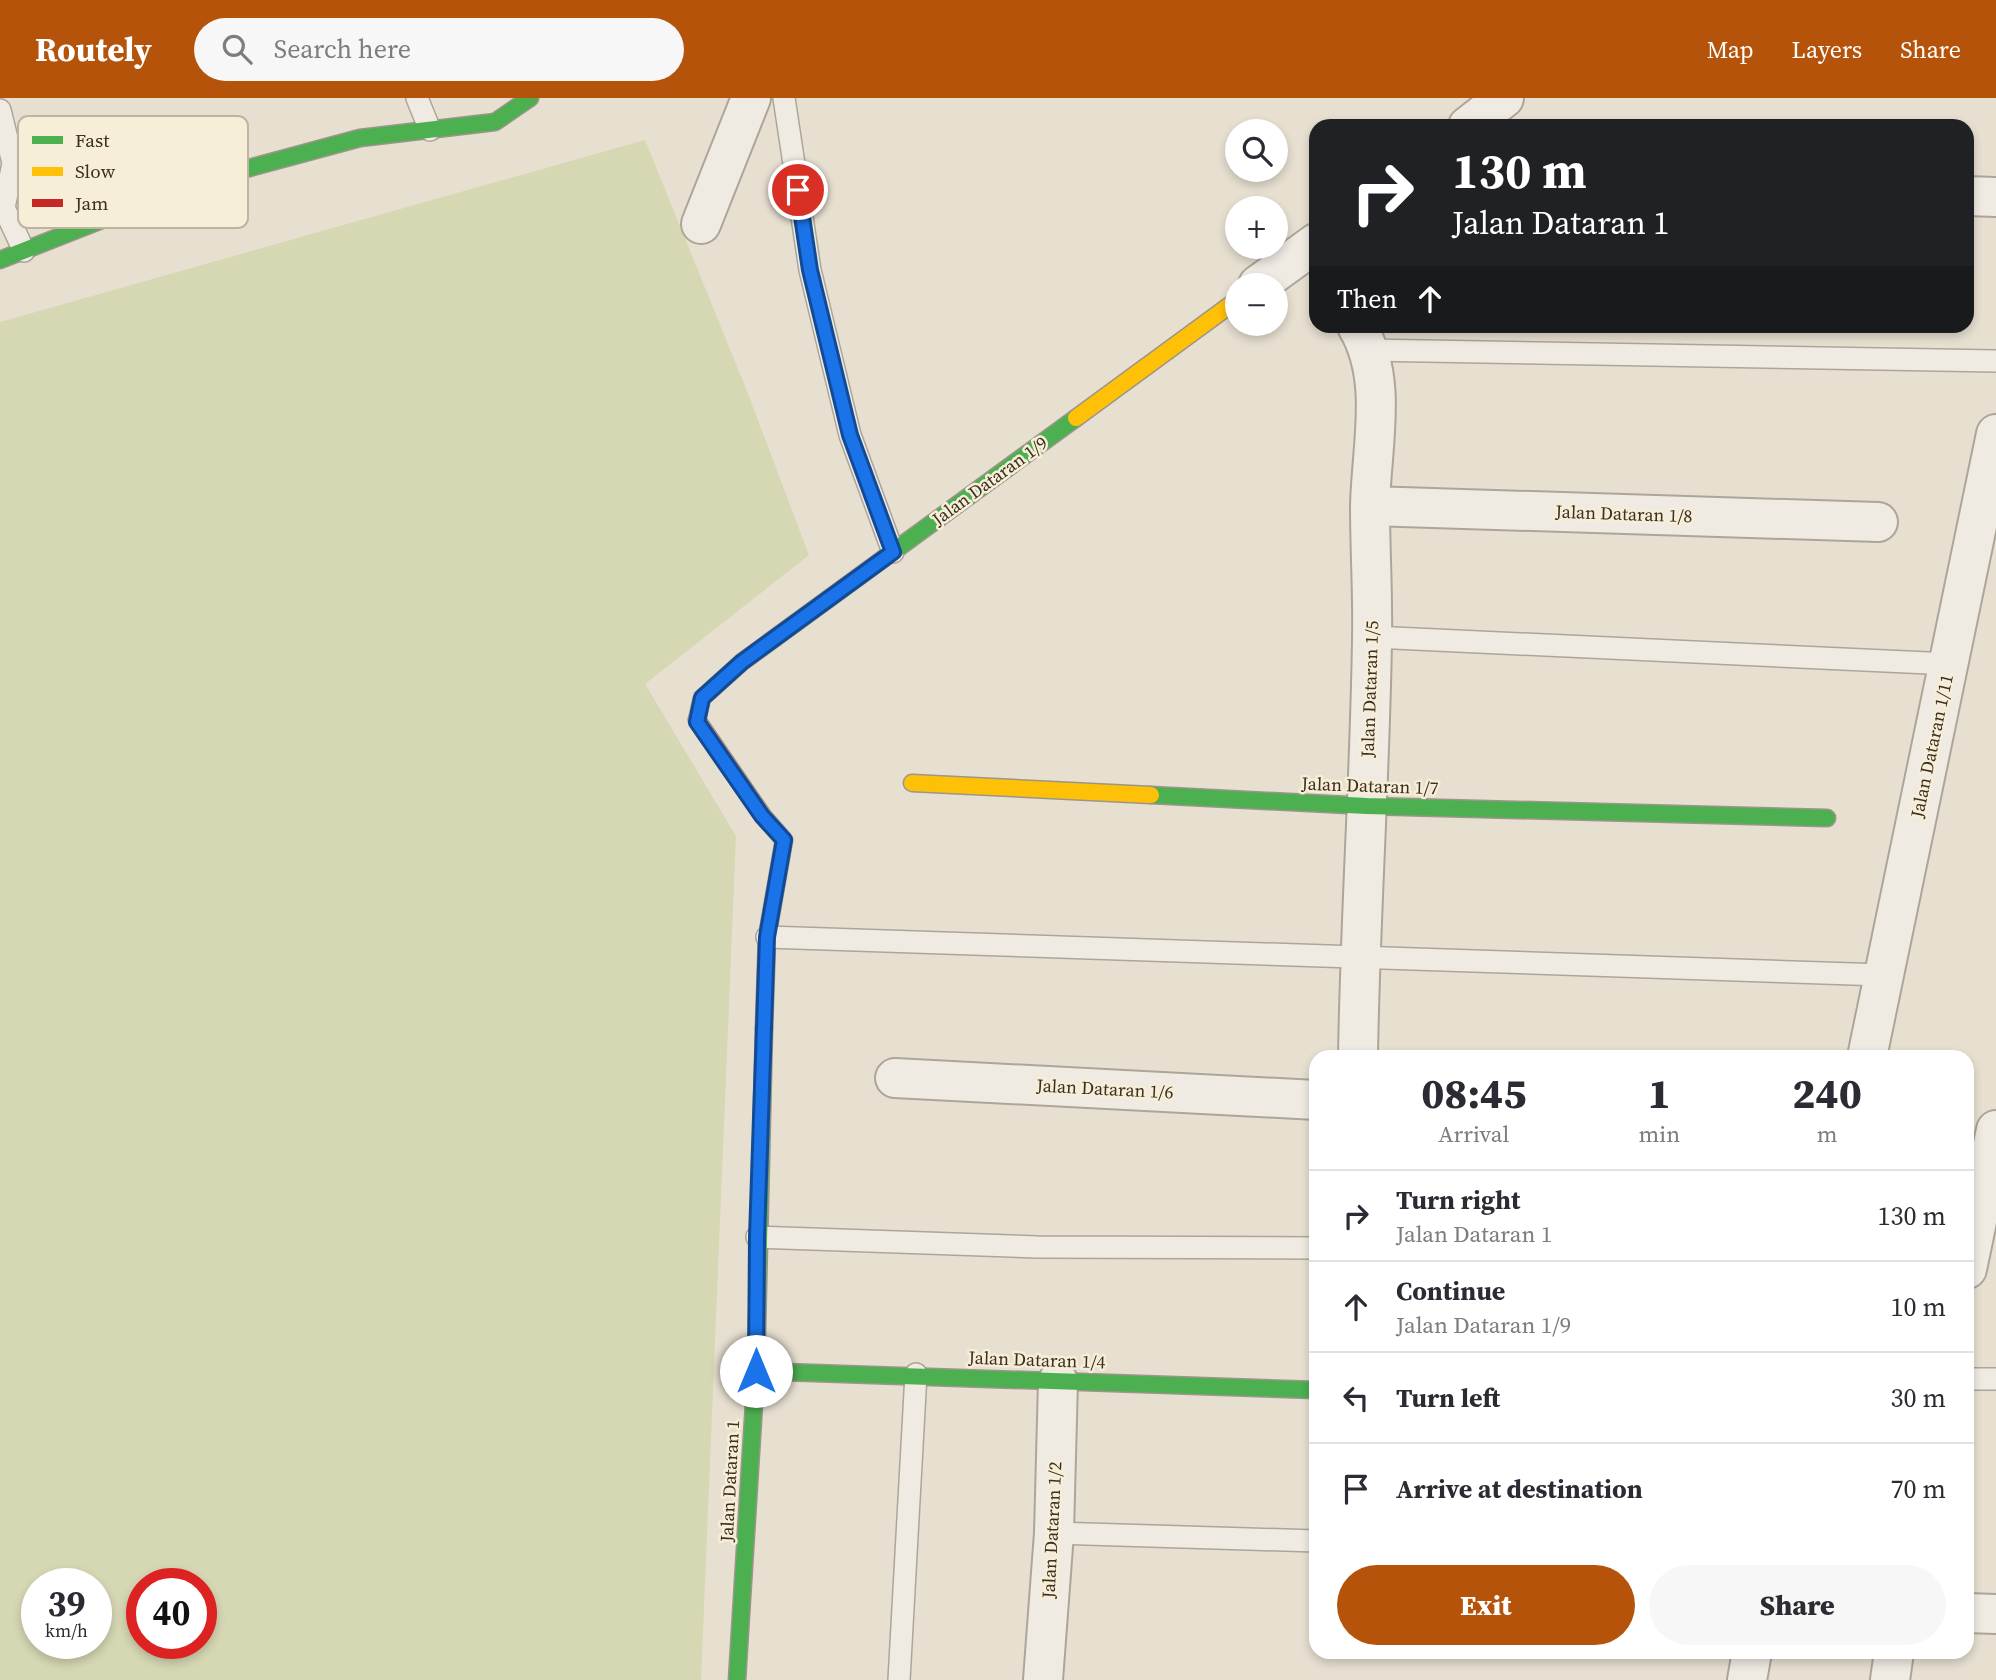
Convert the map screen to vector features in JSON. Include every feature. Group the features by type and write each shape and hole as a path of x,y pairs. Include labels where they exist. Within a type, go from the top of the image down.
{"street":[{"path":"248,168 360,138 495,122 530,98"},
{"path":"701,224 751,98"},
{"path":"1477,119 1504,98"},
{"path":"1974,196 1996,197"},
{"path":"0,260 82,228"},
{"path":"1277,273 1309,253"},
{"name":"Jalan Dataran 1/9","path":"742,662 1225,309"},
{"name":"Jalan Dataran 1/5","path":"1358,1050 1359,956 1373,637 1370,506 1377,386 1363,337"},
{"name":"Jalan Dataran 1/11","path":"1868,1050 1996,434"},
{"name":"Jalan Dataran 1/8","path":"1370,506 1878,522"},
{"name":"Jalan Dataran 1","path":"737,1680 756,1371 757,1237 767,937 784,840 762,816 697,722 702,698 742,662"},
{"name":"Jalan Dataran 1/7","path":"912,783 1367,806 1828,818"},
{"name":"Jalan Dataran 1/6","path":"895,1078 1309,1100"},
{"path":"1974,1238 1994,1149"},
{"name":"Jalan Dataran 1/4","path":"756,1371 916,1374 1309,1390"},
{"name":"Jalan Dataran 1/2","path":"1043,1680 1054,1533 1058,1381"},
{"path":"1974,1613 1996,1614"},
{"path":"1747,1680 1751,1659"},
{"path":"1890,1680 1893,1659"}],"lane":[{"path":"417,98 430,130"},
{"path":"784,98 810,270 850,435 893,552"},
{"path":"0,110 13,163 4,208 24,251"},
{"path":"1363,337 1996,361"},
{"path":"1373,637 1950,664"},
{"path":"767,937 1883,975"},
{"path":"757,1237 1037,1247 1309,1248"},
{"path":"899,1680 916,1374"},
{"path":"1974,1379 1996,1380"},
{"path":"1054,1533 1309,1541"}],"green space":[{"path":"645,140 747,391 809,555 645,684 736,836 701,1680 0,1680 0,322"}],"traffic: fast":[{"path":"248,168 360,138 495,122 530,98"},
{"path":"0,260 81,228"},
{"path":"697,720 702,698 742,662 1076,418"},
{"path":"1151,795 1367,806 1827,818"},
{"path":"737,1680 756,1371 764,1028"},
{"path":"756,1371 1309,1390"}],"traffic: slow":[{"path":"1076,418 1225,309"},
{"path":"912,783 1151,795"}],"traffic: jam":[{"path":"697,720 763,816 784,840 767,937 764,1028"}],"route":[{"path":"756,1371 757,1237 767,937 784,840 762,816 697,722 702,698 742,662 893,552 850,435 810,270 798,190"}]}
